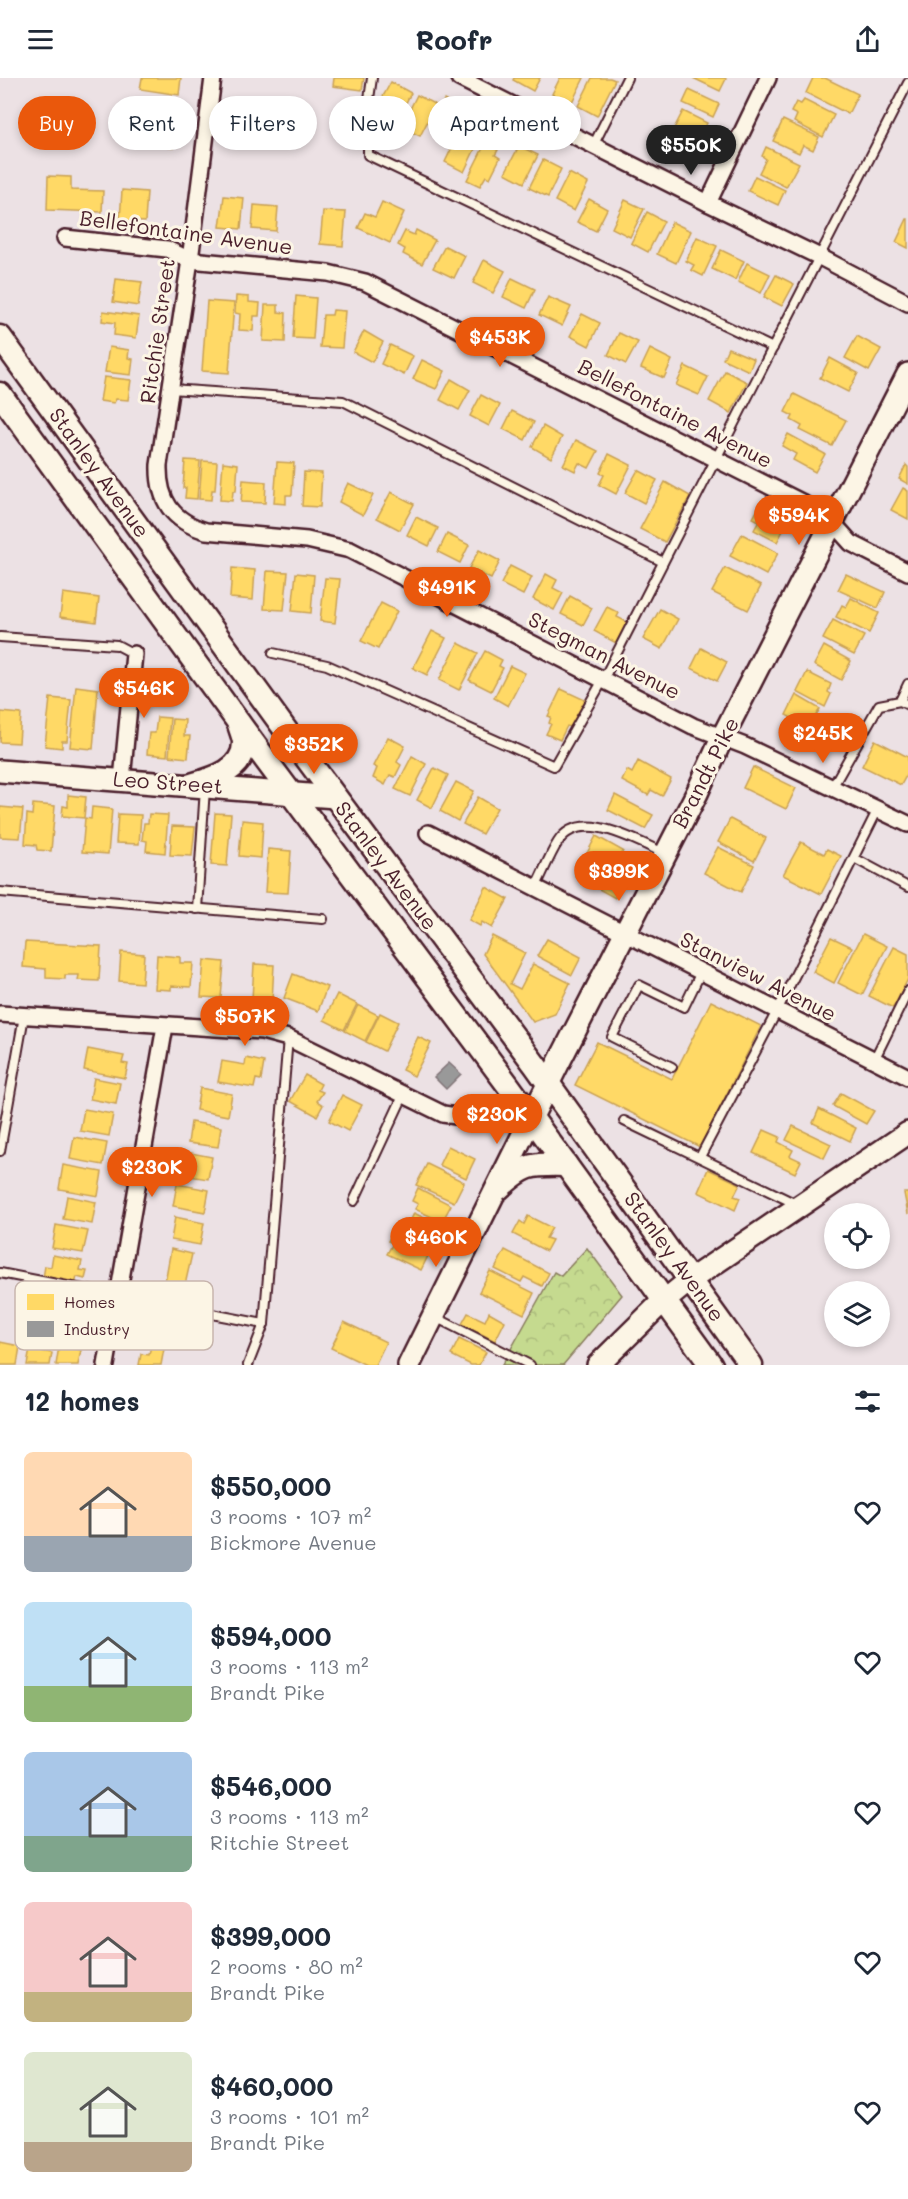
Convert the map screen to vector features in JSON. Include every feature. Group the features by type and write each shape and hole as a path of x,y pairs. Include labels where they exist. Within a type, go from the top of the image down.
{"main road":[{"name":"Stanley Avenue","path":"0,338 549,1084 751,1365"},
{"name":"Brandt Pike","path":"409,1365 723,736 908,374"},
{"name":"Stanley Avenue","path":"0,394 711,1365"},
{"path":"198,786 224,774 239,759 244,743 238,722"},
{"name":"Leo Street","path":"0,771 335,796"},
{"path":"598,1365 664,1301 690,1280 908,1134"},
{"path":"498,1189 518,1170 539,1164 566,1165"}],"street":[{"name":"Ritchie Street","path":"175,514 165,502 159,479 213,78"},
{"path":"459,78 908,303"},
{"path":"708,203 768,78"},
{"name":"Bellefontaine Avenue","path":"65,238 167,249 190,260 328,273 364,282 801,502 833,522 851,543 908,572"},
{"name":"Stegman Avenue","path":"175,514 193,527 206,531 307,540 350,550 693,726 723,736 833,786 908,824"},
{"path":"122,780 134,654"},
{"name":"Stanview Avenue","path":"428,833 908,1077"},
{"path":"0,1014 262,1031 288,1038 443,1114 471,1115"},
{"path":"121,1281 165,1026"},
{"path":"106,1365 109,1350"}],"lane":[{"path":"372,78 368,105 368,155 773,348"},
{"path":"593,146 627,78"},
{"path":"273,653 327,665 554,766 603,680 908,83"},
{"path":"171,388 343,401 663,562"},
{"path":"0,637 117,645 134,654"},
{"path":"900,701 908,684"},
{"path":"833,786 879,705 900,701 908,705"},
{"path":"197,909 198,786"},
{"path":"700,1157 777,1011 878,809"},
{"path":"535,888 559,840 576,827 602,827 665,854"},
{"path":"854,858 908,887"},
{"path":"0,892 323,919"},
{"path":"672,1067 612,1037 639,985 684,1007 701,972"},
{"path":"874,1060 908,991"},
{"path":"0,1151 24,1016"},
{"path":"248,1365 264,1324 288,1038"},
{"path":"354,1201 404,1094"},
{"path":"624,1121 799,1205"},
{"path":"0,1273 41,1281"},
{"path":"213,1314 264,1324"},
{"path":"434,1316 530,1365"}],"green space":[{"path":"587,1248 622,1295 563,1365 502,1365 554,1272 561,1276"}],"building: Homes":[{"path":"142,78 181,78 179,95 140,89"},
{"path":"334,78 364,78 362,90 333,86"},
{"path":"514,78 540,78 533,91 513,80"},
{"path":"560,78 584,78 575,96 552,94"},
{"path":"592,78 615,80 597,116 581,108 581,100"},
{"path":"693,78 725,78 726,79 720,91"},
{"path":"813,78 825,78 858,94 848,114 806,93"},
{"path":"391,82 411,93 409,96 383,96"},
{"path":"689,90 719,104 713,117 683,103"},
{"path":"417,95 428,101 428,120 420,136 416,134"},
{"path":"804,100 834,115 823,137 794,122 797,115 791,112 796,102 801,104"},
{"path":"683,111 707,123 695,146 682,140 675,156 663,150"},
{"path":"783,120 819,137 813,150 803,145 799,153 773,141"},
{"path":"766,147 799,163 786,187 759,173 766,159 762,156"},
{"path":"451,150 474,150 464,172 445,162"},
{"path":"482,150 498,150 495,155 500,158 490,178 486,176 480,186 467,180"},
{"path":"517,150 527,150 538,155 524,183 505,173"},
{"path":"543,160 561,169 548,197 529,188"},
{"path":"569,173 588,183 574,211 555,201"},
{"path":"48,176 71,177 71,190 103,191 102,212 47,210"},
{"path":"755,176 785,190 778,205 748,191"},
{"path":"122,190 147,192 145,222 120,220"},
{"path":"224,196 244,198 241,229 220,227"},
{"path":"589,199 607,209 596,231 577,222"},
{"path":"625,200 644,209 630,237 612,228"},
{"path":"382,202 404,212 390,243 358,228 365,213 375,217"},
{"path":"254,205 278,207 276,231 252,229"},
{"path":"323,211 346,212 343,246 320,244"},
{"path":"647,212 664,221 648,252 631,243"},
{"path":"908,219 908,248 896,242"},
{"path":"672,222 691,231 676,263 657,254"},
{"path":"416,230 435,240 422,264 403,254 405,249 398,245 405,231 414,235"},
{"path":"697,237 717,246 703,276 691,270 694,265 686,261"},
{"path":"445,246 465,256 454,278 433,268"},
{"path":"721,250 744,261 735,280 712,269"},
{"path":"484,260 505,271 493,293 473,283"},
{"path":"747,263 770,274 761,293 738,282"},
{"path":"776,275 794,284 782,306 764,297"},
{"path":"512,278 535,289 526,308 503,297"},
{"path":"116,279 142,282 138,306 113,302"},
{"path":"236,296 249,297 249,302 260,303 259,316 254,316 253,331 239,330 240,314 235,313"},
{"path":"296,296 316,298 313,339 293,338"},
{"path":"548,297 571,307 562,326 539,315"},
{"path":"207,301 234,303 229,373 202,371"},
{"path":"265,305 278,305 278,312 286,313 285,342 263,341"},
{"path":"333,310 345,311 342,348 320,347 323,315 332,315"},
{"path":"103,311 139,316 136,338 114,335 115,323 102,321"},
{"path":"582,314 600,323 589,346 570,336"},
{"path":"364,331 383,342 372,362 353,352"},
{"path":"619,333 638,342 626,364 608,355"},
{"path":"857,336 881,349 869,371 845,358"},
{"path":"390,345 413,356 404,375 381,364"},
{"path":"109,347 129,350 128,358 133,359 131,375 105,372"},
{"path":"728,348 754,359 749,371 723,359"},
{"path":"650,349 672,360 664,378 641,368"},
{"path":"830,358 858,373 848,392 820,378"},
{"path":"422,360 445,371 436,389 413,379"},
{"path":"685,366 708,377 699,395 676,385"},
{"path":"725,371 747,382 731,413 709,401"},
{"path":"104,377 131,380 128,400 116,399 114,403 100,401"},
{"path":"451,379 470,390 459,410 440,400"},
{"path":"794,394 846,420 832,446 800,430 802,426 791,420 793,416 785,412"},
{"path":"481,395 500,405 489,426 470,416"},
{"path":"512,411 534,422 525,440 503,429"},
{"path":"543,426 562,437 551,458 532,447"},
{"path":"788,434 825,454 815,472 793,460 796,454 782,446"},
{"path":"576,440 598,451 589,468 579,463 575,471 563,465"},
{"path":"609,454 631,465 616,494 599,485 604,475 600,473"},
{"path":"185,460 200,461 197,499 185,498 186,488 183,488"},
{"path":"202,461 217,462 215,490 212,490 211,500 199,499"},
{"path":"223,462 238,464 236,491 233,491 232,501 220,500"},
{"path":"277,462 294,463 292,495 286,495 286,504 274,503"},
{"path":"906,465 908,467 908,484 899,479"},
{"path":"638,470 657,480 644,503 625,493"},
{"path":"304,472 322,473 320,507 302,506"},
{"path":"243,480 266,482 265,503 241,502"},
{"path":"665,482 690,496 665,542 640,529"},
{"path":"348,483 373,495 363,515 339,502"},
{"path":"903,488 908,491 908,519 891,510"},
{"path":"391,492 414,504 400,530 377,518"},
{"path":"758,509 786,525 777,542 754,530 759,521 753,518"},
{"path":"416,517 438,528 429,546 407,535"},
{"path":"447,534 469,545 460,563 438,552"},
{"path":"742,534 778,553 766,575 730,556"},
{"path":"479,550 500,561 491,579 469,568"},
{"path":"510,566 532,577 523,595 501,584"},
{"path":"232,568 255,570 253,600 230,598"},
{"path":"725,568 761,586 748,610 712,592"},
{"path":"267,571 288,572 284,610 264,609"},
{"path":"296,573 314,575 311,613 292,611"},
{"path":"546,574 557,580 553,588 563,593 554,610 533,599"},
{"path":"846,574 885,592 878,608 838,590"},
{"path":"325,578 340,579 335,623 320,621"},
{"path":"63,593 99,598 96,622 60,617"},
{"path":"570,596 592,608 583,625 561,614"},
{"path":"851,598 879,613 869,633 836,617 842,605 846,607"},
{"path":"381,603 397,611 378,649 361,641"},
{"path":"607,607 619,613 617,617 627,622 616,643 594,631"},
{"path":"660,609 678,619 662,649 643,639"},
{"path":"833,620 864,636 854,655 823,639"},
{"path":"432,631 446,638 427,675 413,668"},
{"path":"458,643 478,653 459,690 439,680"},
{"path":"824,646 851,661 841,680 814,665"},
{"path":"701,648 727,662 717,681 691,668"},
{"path":"485,651 502,660 499,666 503,668 491,691 469,680"},
{"path":"510,666 525,673 508,706 494,698"},
{"path":"807,672 831,684 828,692 831,694 825,707 797,692"},
{"path":"76,686 98,689 93,749 70,747"},
{"path":"561,689 585,700 571,727 567,726 560,740 546,734 551,724 549,723 551,717 548,716"},
{"path":"796,695 820,709 816,715 820,718 814,730 786,715"},
{"path":"50,698 71,700 67,741 62,741 62,748 45,746"},
{"path":"1,712 21,714 19,743 0,742"},
{"path":"157,717 170,718 167,756 147,754 149,733 155,733"},
{"path":"172,719 185,720 184,736 190,736 188,758 169,756"},
{"path":"388,737 405,746 397,762 401,765 395,777 390,775 385,785 373,778 377,768 373,766"},
{"path":"875,740 908,757 908,772 901,785 862,766"},
{"path":"412,756 426,764 410,796 395,789"},
{"path":"638,761 671,779 662,796 651,790 648,795 622,781 627,770 632,773"},
{"path":"753,767 796,788 786,809 743,788"},
{"path":"434,768 448,775 432,808 417,800"},
{"path":"456,782 474,791 458,821 440,811"},
{"path":"68,795 86,797 84,818 62,816 63,806 68,807"},
{"path":"615,795 653,815 645,829 608,810"},
{"path":"478,797 497,808 482,834 463,824"},
{"path":"33,804 55,806 51,851 37,850 36,845 25,844 27,814 32,815"},
{"path":"0,807 23,809 20,838 0,837"},
{"path":"92,807 112,809 108,854 82,852 85,818 91,819"},
{"path":"215,813 231,814 227,866 211,865"},
{"path":"118,814 141,815 139,844 116,843"},
{"path":"149,814 168,815 165,853 146,851 147,841 142,840 144,823 148,823"},
{"path":"730,819 766,838 754,861 718,842"},
{"path":"242,820 263,822 261,858 239,856"},
{"path":"172,826 195,827 192,856 170,855"},
{"path":"596,836 623,851 617,864 624,867 616,881 622,884 615,898 575,876"},
{"path":"801,842 824,854 827,849 841,856 821,894 783,875"},
{"path":"718,847 754,865 741,892 704,873"},
{"path":"268,849 291,851 288,893 265,892"},
{"path":"486,887 508,899 492,928 482,922 480,926 469,920"},
{"path":"863,934 887,946 862,995 838,983"},
{"path":"492,936 525,953 510,984 520,989 533,964 570,983 555,1014 533,1022 483,954"},
{"path":"831,937 852,947 834,983 813,972"},
{"path":"547,939 581,957 572,975 537,956"},
{"path":"25,942 101,946 99,981 78,980 79,975 65,975 65,979 46,978 46,969 23,967"},
{"path":"894,947 908,954 908,979 893,1008 869,996"},
{"path":"121,952 144,954 142,983 119,981"},
{"path":"157,955 180,957 180,963 193,963 191,987 171,986 171,990 155,989"},
{"path":"204,960 224,962 221,998 201,997"},
{"path":"254,964 274,965 272,1001 252,999"},
{"path":"293,974 327,987 318,1011 284,998"},
{"path":"337,994 357,1004 344,1030 324,1020"},
{"path":"711,1001 761,1026 700,1147 575,1085 597,1042 672,1079"},
{"path":"358,1005 378,1015 365,1041 345,1031"},
{"path":"380,1013 398,1022 384,1051 366,1042"},
{"path":"418,1037 431,1043 414,1076 402,1070"},
{"path":"88,1049 124,1056 122,1063 128,1064 125,1078 84,1070"},
{"path":"246,1058 264,1062 261,1080 256,1079 254,1088 218,1082 222,1061 245,1065"},
{"path":"305,1075 321,1084 318,1090 323,1092 317,1101 323,1105 317,1116 290,1101"},
{"path":"94,1078 120,1083 116,1104 90,1099"},
{"path":"200,1088 232,1094 228,1116 196,1110"},
{"path":"841,1093 874,1111 866,1124 833,1106"},
{"path":"342,1095 362,1105 348,1131 329,1121"},
{"path":"84,1109 113,1114 109,1136 80,1131"},
{"path":"819,1109 856,1128 850,1141 813,1123"},
{"path":"191,1122 221,1127 218,1147 188,1143"},
{"path":"793,1126 831,1144 824,1158 786,1140"},
{"path":"764,1130 780,1137 778,1142 793,1150 790,1156 801,1161 795,1173 753,1153"},
{"path":"74,1137 107,1143 103,1165 70,1159"},
{"path":"448,1146 475,1159 466,1178 439,1165"},
{"path":"181,1151 212,1157 208,1179 176,1174"},
{"path":"427,1164 464,1182 454,1202 416,1185"},
{"path":"63,1165 102,1172 98,1196 59,1189"},
{"path":"708,1169 740,1184 734,1196 740,1198 735,1210 698,1192"},
{"path":"177,1184 209,1190 205,1212 173,1206"},
{"path":"418,1188 451,1205 442,1222 415,1209 418,1204 412,1201"},
{"path":"904,1193 908,1193 908,1214"},
{"path":"67,1196 96,1202 92,1224 63,1219"},
{"path":"414,1213 439,1225 431,1243 406,1231"},
{"path":"528,1216 552,1228 546,1238 552,1240 546,1251 513,1234 520,1221 524,1224"},
{"path":"175,1217 204,1223 200,1245 171,1240"},
{"path":"56,1225 88,1231 83,1253 52,1248"},
{"path":"394,1230 432,1248 421,1270 387,1254 393,1243 388,1241"},
{"path":"171,1249 192,1254 186,1281 165,1281"},
{"path":"505,1250 549,1273 542,1286 524,1277 521,1282 495,1269"},
{"path":"53,1255 82,1261 80,1270 87,1271 85,1279 77,1277 76,1281 43,1278 45,1266 51,1267"},
{"path":"490,1271 534,1293 524,1314 479,1292"},
{"path":"489,1312 505,1321 495,1341 462,1324 468,1313 485,1321"},
{"path":"344,1322 386,1342 375,1365 366,1365 331,1348"},
{"path":"459,1339 486,1352 479,1365 471,1365 451,1355"},
{"path":"0,1342 15,1345 15,1350 19,1350 17,1365 0,1365"},
{"path":"30,1350 52,1353 50,1365 27,1365"},
{"path":"58,1350 81,1350 78,1365 56,1365"},
{"path":"150,1350 164,1350 161,1365 139,1365 141,1354 149,1355"}],"building: Industry":[{"path":"449,1063 461,1074 446,1089 434,1077"}]}
